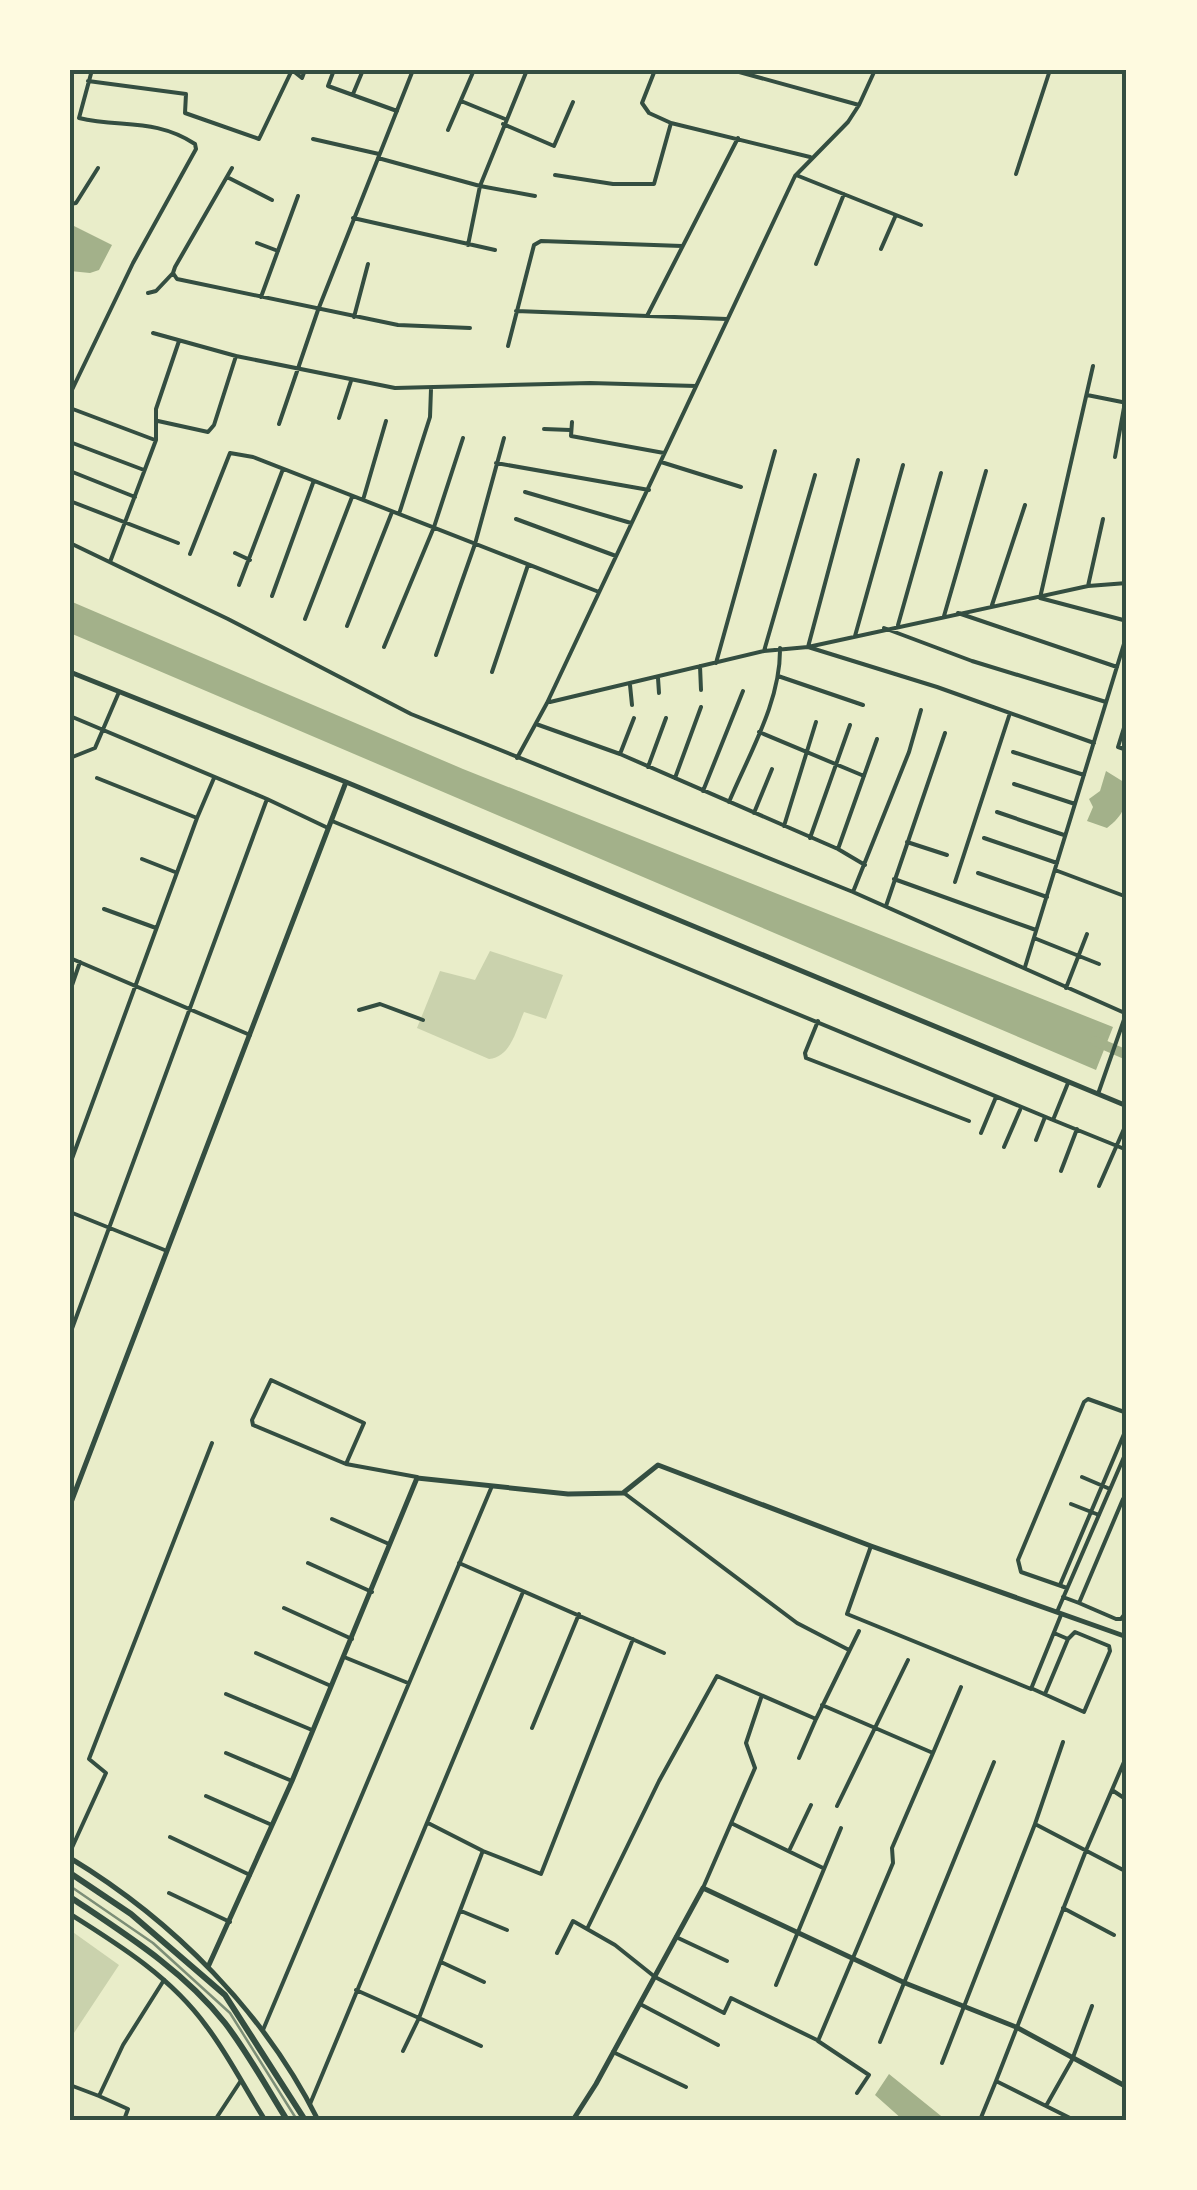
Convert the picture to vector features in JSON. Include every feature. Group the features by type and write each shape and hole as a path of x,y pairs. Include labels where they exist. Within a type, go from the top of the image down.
{"main road":[{"path":"70,1873 130,1914 225,1995 304,2120"},
{"path":"70,1897 148,1949 199,1994 226,2024 287,2120"}],"street":[{"path":"70,394 133,263 196,146 176,133 149,125 79,118 92,70"},
{"path":"88,81 186,94 185,112 259,138 292,70 302,78 306,70"},
{"path":"334,70 328,86 397,111"},
{"path":"353,94 363,70"},
{"path":"279,424 318,310 413,70"},
{"path":"448,130 474,70"},
{"path":"468,245 480,186 527,70"},
{"path":"655,70 642,103 649,112 670,122 810,157"},
{"path":"732,70 860,106"},
{"path":"517,758 796,174 848,122 860,106 875,70"},
{"path":"1016,174 1050,70"},
{"path":"461,101 554,146 573,102"},
{"path":"555,175 613,184 654,184 670,122"},
{"path":"647,316 738,138"},
{"path":"312,139 480,186 535,196"},
{"path":"70,204 76,203 98,168"},
{"path":"148,293 156,291 174,273 232,168"},
{"path":"796,174 921,225"},
{"path":"227,177 272,200"},
{"path":"816,264 844,194"},
{"path":"261,297 298,196"},
{"path":"880,249 896,215"},
{"path":"353,218 495,250"},
{"path":"508,346 534,245 541,241 682,246"},
{"path":"257,243 278,251"},
{"path":"354,317 368,264"},
{"path":"174,273 178,279 398,326 470,328"},
{"path":"516,312 728,320"},
{"path":"153,333 236,356 395,388 590,383 696,386"},
{"path":"110,562 156,440 156,409 179,341"},
{"path":"158,421 208,432 214,425 236,356"},
{"path":"1040,598 1093,366"},
{"path":"340,418 351,381"},
{"path":"346,626 396,513 430,417 431,387"},
{"path":"1087,396 1126,402 1115,457"},
{"path":"70,408 156,440"},
{"path":"364,500 386,421"},
{"path":"572,422 571,436 664,454"},
{"path":"544,429 570,430"},
{"path":"384,647 434,527 463,438"},
{"path":"436,655 475,544 504,438"},
{"path":"70,442 144,470"},
{"path":"716,663 775,450"},
{"path":"190,554 230,453 253,457 599,592"},
{"path":"808,647 858,460"},
{"path":"660,462 741,486"},
{"path":"496,463 648,490"},
{"path":"855,636 904,466"},
{"path":"239,584 283,469"},
{"path":"70,472 135,498"},
{"path":"944,616 986,472"},
{"path":"898,625 942,473"},
{"path":"764,651 815,475"},
{"path":"272,596 314,481"},
{"path":"525,492 632,522"},
{"path":"305,619 352,496"},
{"path":"70,501 178,543"},
{"path":"992,606 1025,505"},
{"path":"516,519 616,556"},
{"path":"1088,586 1103,519"},
{"path":"70,543 410,714 854,892 1127,1013 1098,1094"},
{"path":"235,552 250,560"},
{"path":"492,672 528,564"},
{"path":"547,702 764,651 808,647 1088,586 1127,583"},
{"path":"1040,598 1127,621"},
{"path":"958,614 1117,667"},
{"path":"884,628 972,661 1106,702"},
{"path":"1025,967 1127,634"},
{"path":"808,647 937,686 1094,743"},
{"path":"729,802 778,676 780,648"},
{"path":"700,666 702,690"},
{"path":"70,672 346,782 1127,1106"},
{"path":"658,676 659,693"},
{"path":"778,676 863,705"},
{"path":"629,683 632,706"},
{"path":"703,791 743,691"},
{"path":"70,758 95,748 119,692"},
{"path":"675,778 702,707"},
{"path":"854,892 921,710"},
{"path":"955,882 1009,714"},
{"path":"70,716 328,828"},
{"path":"620,754 634,718"},
{"path":"648,768 666,718"},
{"path":"1127,718 1118,747 1127,750"},
{"path":"784,826 816,722"},
{"path":"536,724 620,754 838,850 865,866"},
{"path":"810,838 850,725"},
{"path":"758,732 864,776"},
{"path":"886,906 944,733"},
{"path":"838,850 877,739"},
{"path":"1014,752 1084,775"},
{"path":"754,813 772,769"},
{"path":"97,778 196,818"},
{"path":"70,1164 214,778"},
{"path":"70,1505 346,782"},
{"path":"1014,784 1075,804"},
{"path":"70,1334 267,800"},
{"path":"997,812 1066,835"},
{"path":"332,820 1127,1150"},
{"path":"984,838 1057,863"},
{"path":"906,842 947,855"},
{"path":"142,859 177,872"},
{"path":"1055,870 1127,897"},
{"path":"978,873 1047,896"},
{"path":"894,880 1036,930"},
{"path":"104,909 156,928"},
{"path":"1066,988 1087,934"},
{"path":"1034,938 1099,964"},
{"path":"70,958 250,1035"},
{"path":"70,990 80,962"},
{"path":"360,1010 380,1004 423,1020"},
{"path":"818,1021 806,1058 968,1121"},
{"path":"1053,1120 1068,1083"},
{"path":"981,1133 996,1097"},
{"path":"1004,1146 1021,1108"},
{"path":"1036,1140 1045,1118"},
{"path":"1099,1186 1127,1122"},
{"path":"1060,1171 1077,1129"},
{"path":"70,1212 168,1251"},
{"path":"346,1464 364,1423 271,1380 253,1425 346,1464 417,1478 568,1494 623,1492 658,1465 1127,1637"},
{"path":"1067,1588 1021,1572 1018,1560 1084,1402 1088,1399 1127,1413"},
{"path":"1060,1585 1127,1427"},
{"path":"212,1443 89,1759 106,1773 70,1855 152,1918 235,1994 263,2030 318,2120"},
{"path":"1032,1689 1063,1597 1127,1450"},
{"path":"1079,1603 1125,1500 1082,1477"},
{"path":"208,1967 292,1780 417,1478"},
{"path":"263,2030 492,1486"},
{"path":"623,1492 797,1623 849,1650"},
{"path":"1072,1504 1098,1515"},
{"path":"332,1520 389,1544"},
{"path":"871,1546 847,1614 1045,1695 1086,1710 1110,1648 1076,1632 1068,1638 1045,1695"},
{"path":"308,1563 372,1592"},
{"path":"459,1564 664,1653"},
{"path":"310,2104 522,1592"},
{"path":"1063,1597 1116,1619 1127,1612"},
{"path":"284,1608 352,1639"},
{"path":"532,1728 579,1614"},
{"path":"799,1758 859,1631"},
{"path":"1054,1633 1068,1638"},
{"path":"428,1823 541,1874 633,1639"},
{"path":"256,1652 331,1686"},
{"path":"344,1657 408,1683"},
{"path":"838,1806 908,1660"},
{"path":"586,1929 659,1780 716,1676 816,1719"},
{"path":"818,2041 893,1862 892,1848 961,1688"},
{"path":"226,1694 312,1730"},
{"path":"573,2120 655,1978 732,1823 755,1768 746,1743 761,1698"},
{"path":"822,1705 933,1753"},
{"path":"942,2063 1064,1742"},
{"path":"226,1753 292,1780"},
{"path":"980,2120 1086,1848 1127,1755"},
{"path":"880,2042 994,1762"},
{"path":"1112,1790 1127,1800"},
{"path":"206,1796 272,1825"},
{"path":"789,1851 811,1805"},
{"path":"732,1823 824,1868"},
{"path":"1035,1824 1127,1872"},
{"path":"776,1985 841,1828"},
{"path":"170,1837 250,1875"},
{"path":"403,2051 483,1851"},
{"path":"703,1888 905,1983 1016,2027 1127,2087"},
{"path":"169,1893 230,1922"},
{"path":"1062,1908 1114,1935"},
{"path":"460,1911 508,1930"},
{"path":"70,1914 114,1940 164,1980 208,2028 264,2120"},
{"path":"557,1953 573,1921 615,1946 655,1978 724,2014 731,1998 818,2041 869,2075 857,2093"},
{"path":"676,1937 727,1962"},
{"path":"440,1962 484,1982"},
{"path":"99,2096 123,2045 164,1980"},
{"path":"356,1990 481,2046"},
{"path":"640,2004 718,2044"},
{"path":"1046,2106 1072,2060 1092,2006"},
{"path":"614,2052 686,2088"},
{"path":"996,2081 1074,2120"},
{"path":"215,2120 240,2082"},
{"path":"70,2085 128,2110 124,2120"}],"shaded area":[{"path":"70,224 112,245 99,270 70,271"},
{"path":"70,601 463,769 1113,1027 1096,1070 70,633"},
{"path":"1106,771 1127,784 1123,809 1107,828 1087,821 1093,807 1089,799 1100,791"},
{"path":"490,951 563,975 546,1019 524,1012 508,1048 489,1059 417,1028 440,971 475,980"},
{"path":"70,1930 119,1965 70,2039"},
{"path":"889,2074 946,2120 903,2120 875,2095"}],"waterway":[{"path":"1095,1041 1127,1055"}],"railway":[{"path":"70,1886 153,1943 230,2013 297,2120"}]}
